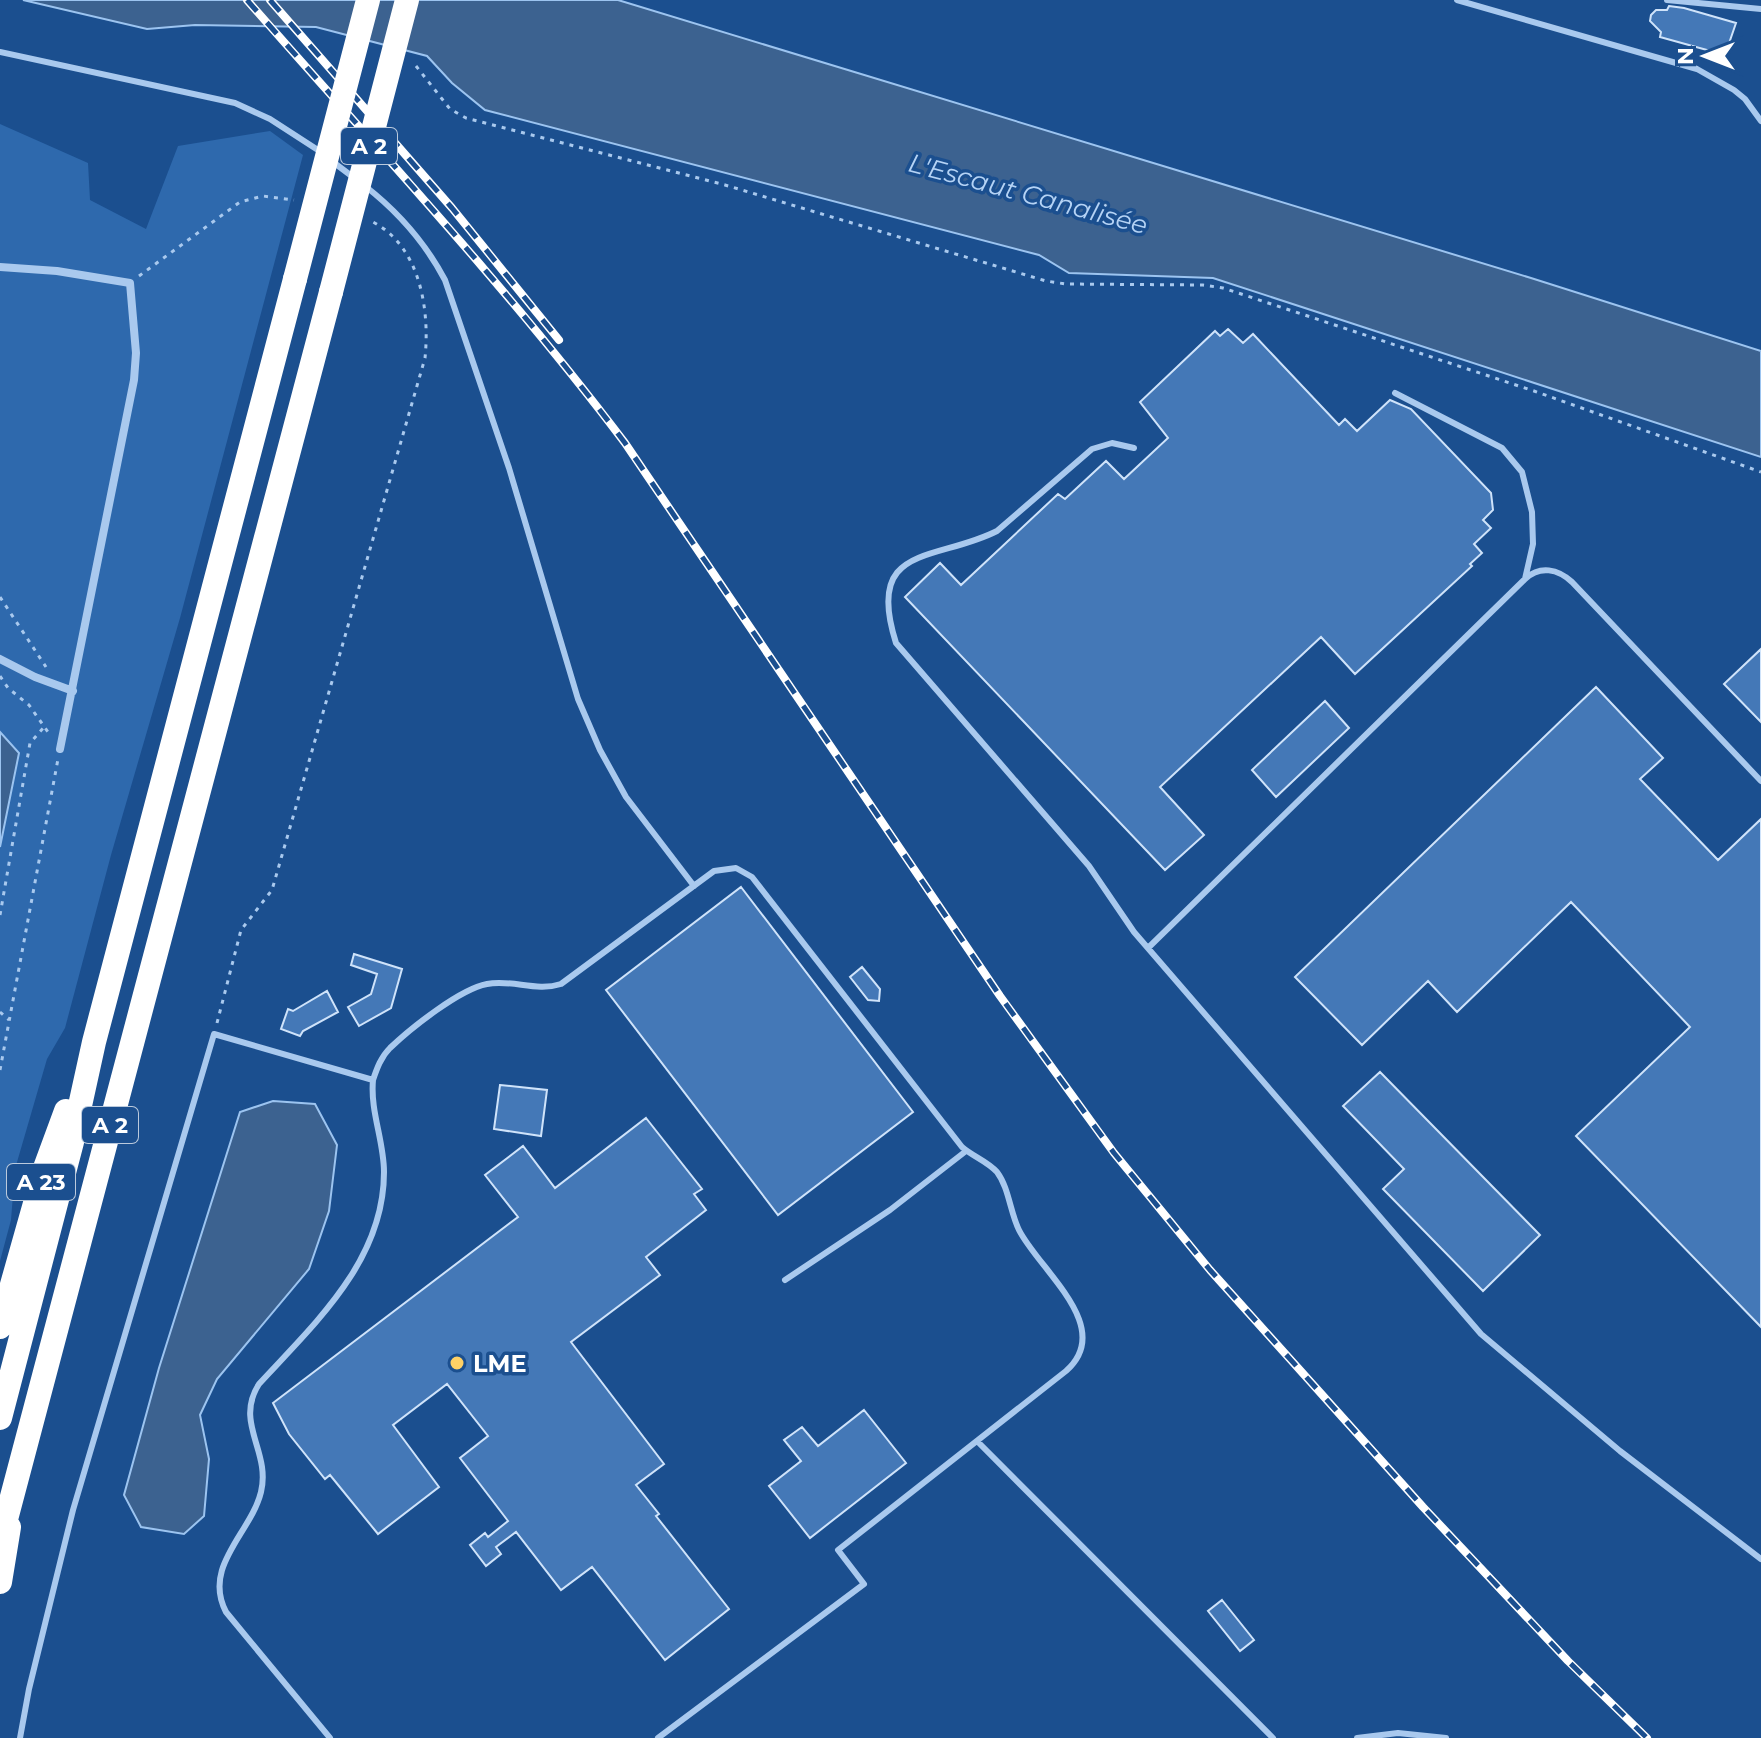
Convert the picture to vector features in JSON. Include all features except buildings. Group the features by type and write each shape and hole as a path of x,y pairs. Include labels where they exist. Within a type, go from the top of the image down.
{"highway":[{"name":"A 2","path":"0,1418 72,1142 94,1042 368,0"},
{"name":"A 2","path":"0,1542 407,0"},
{"name":"A 23","path":"0,1327 45,1168 94,1042"},
{"path":"0,1582 18,1474"}],"street":[{"path":"0,267 57,271 130,283 136,353 134,380 60,749"},
{"path":"0,659 51,684 73,691"}],"lane":[{"path":"1457,0 1707,73 1745,99 1761,121"},
{"path":"1667,0 1761,9"},
{"path":"0,52 217,98 254,111 311,144 380,198 399,217 439,268 456,306 516,489 570,676 593,736 626,797 694,886"},
{"path":"1395,393 1502,448 1522,472 1532,512 1533,534 1525,579"},
{"path":"1134,448 1112,443 1092,449 997,531 980,540 922,555 896,572 889,591 889,620 896,643 1083,859 1148,948 1474,1326 1620,1451 1761,1559"},
{"path":"1148,948 1525,579 1537,571 1552,570 1566,576 1761,781"},
{"path":"330,1738 226,1612 218,1587 225,1561 261,1490 262,1464 250,1425 251,1400 259,1384 339,1294 363,1257 374,1229 382,1199 384,1171 372,1097 373,1080 379,1063 390,1048 459,995 488,984 544,987 561,984 714,871 729,868 742,870 752,877 966,1151 987,1163 1001,1178 1017,1227 1075,1310 1083,1335 1082,1352 1073,1365 838,1550 864,1584 658,1738"},
{"path":"20,1738 31,1679 77,1496 214,1034 373,1080"},
{"path":"785,1280 890,1210 966,1151"},
{"path":"977,1441 1273,1738"},
{"path":"1357,1738 1385,1733 1446,1738"}],"path":[{"path":"416,66 450,109 466,118 725,185 1046,281 1223,288 1534,391 1761,472"},
{"path":"214,1034 241,930 272,890 422,369 427,331 422,295"},
{"path":"0,597 47,668 51,684"},
{"path":"0,676 8,688 29,705 60,749 0,1070"},
{"path":"0,915 30,743 44,727"},
{"path":"0,1012 9,1021"}],"shaded area":[{"path":"0,124 88,163 90,200 146,229 178,146 270,131 303,155 180,618 111,855 65,1028 47,1059 15,1169 11,1220 0,1261 0,847 19,753 0,732"}],"water":[{"name":"L'Escaut Canalisée","path":"23,0 618,0 1761,351 1761,457 1213,278 1069,273 1039,255 485,110 452,83 427,56 316,27 195,25 147,29"},
{"path":"0,732 19,753 0,847"},
{"path":"273,1101 315,1104 337,1145 329,1211 309,1269 217,1379 200,1415 209,1459 204,1516 184,1534 141,1527 124,1495 159,1368 240,1112"}],"railway":[{"path":"247,0 488,273 625,443 1000,996 1114,1153 1210,1270 1423,1507 1568,1661 1647,1738"},
{"path":"270,0 452,208 559,340"}],"place":[{"name":"LME","path":"457,1363"}]}
